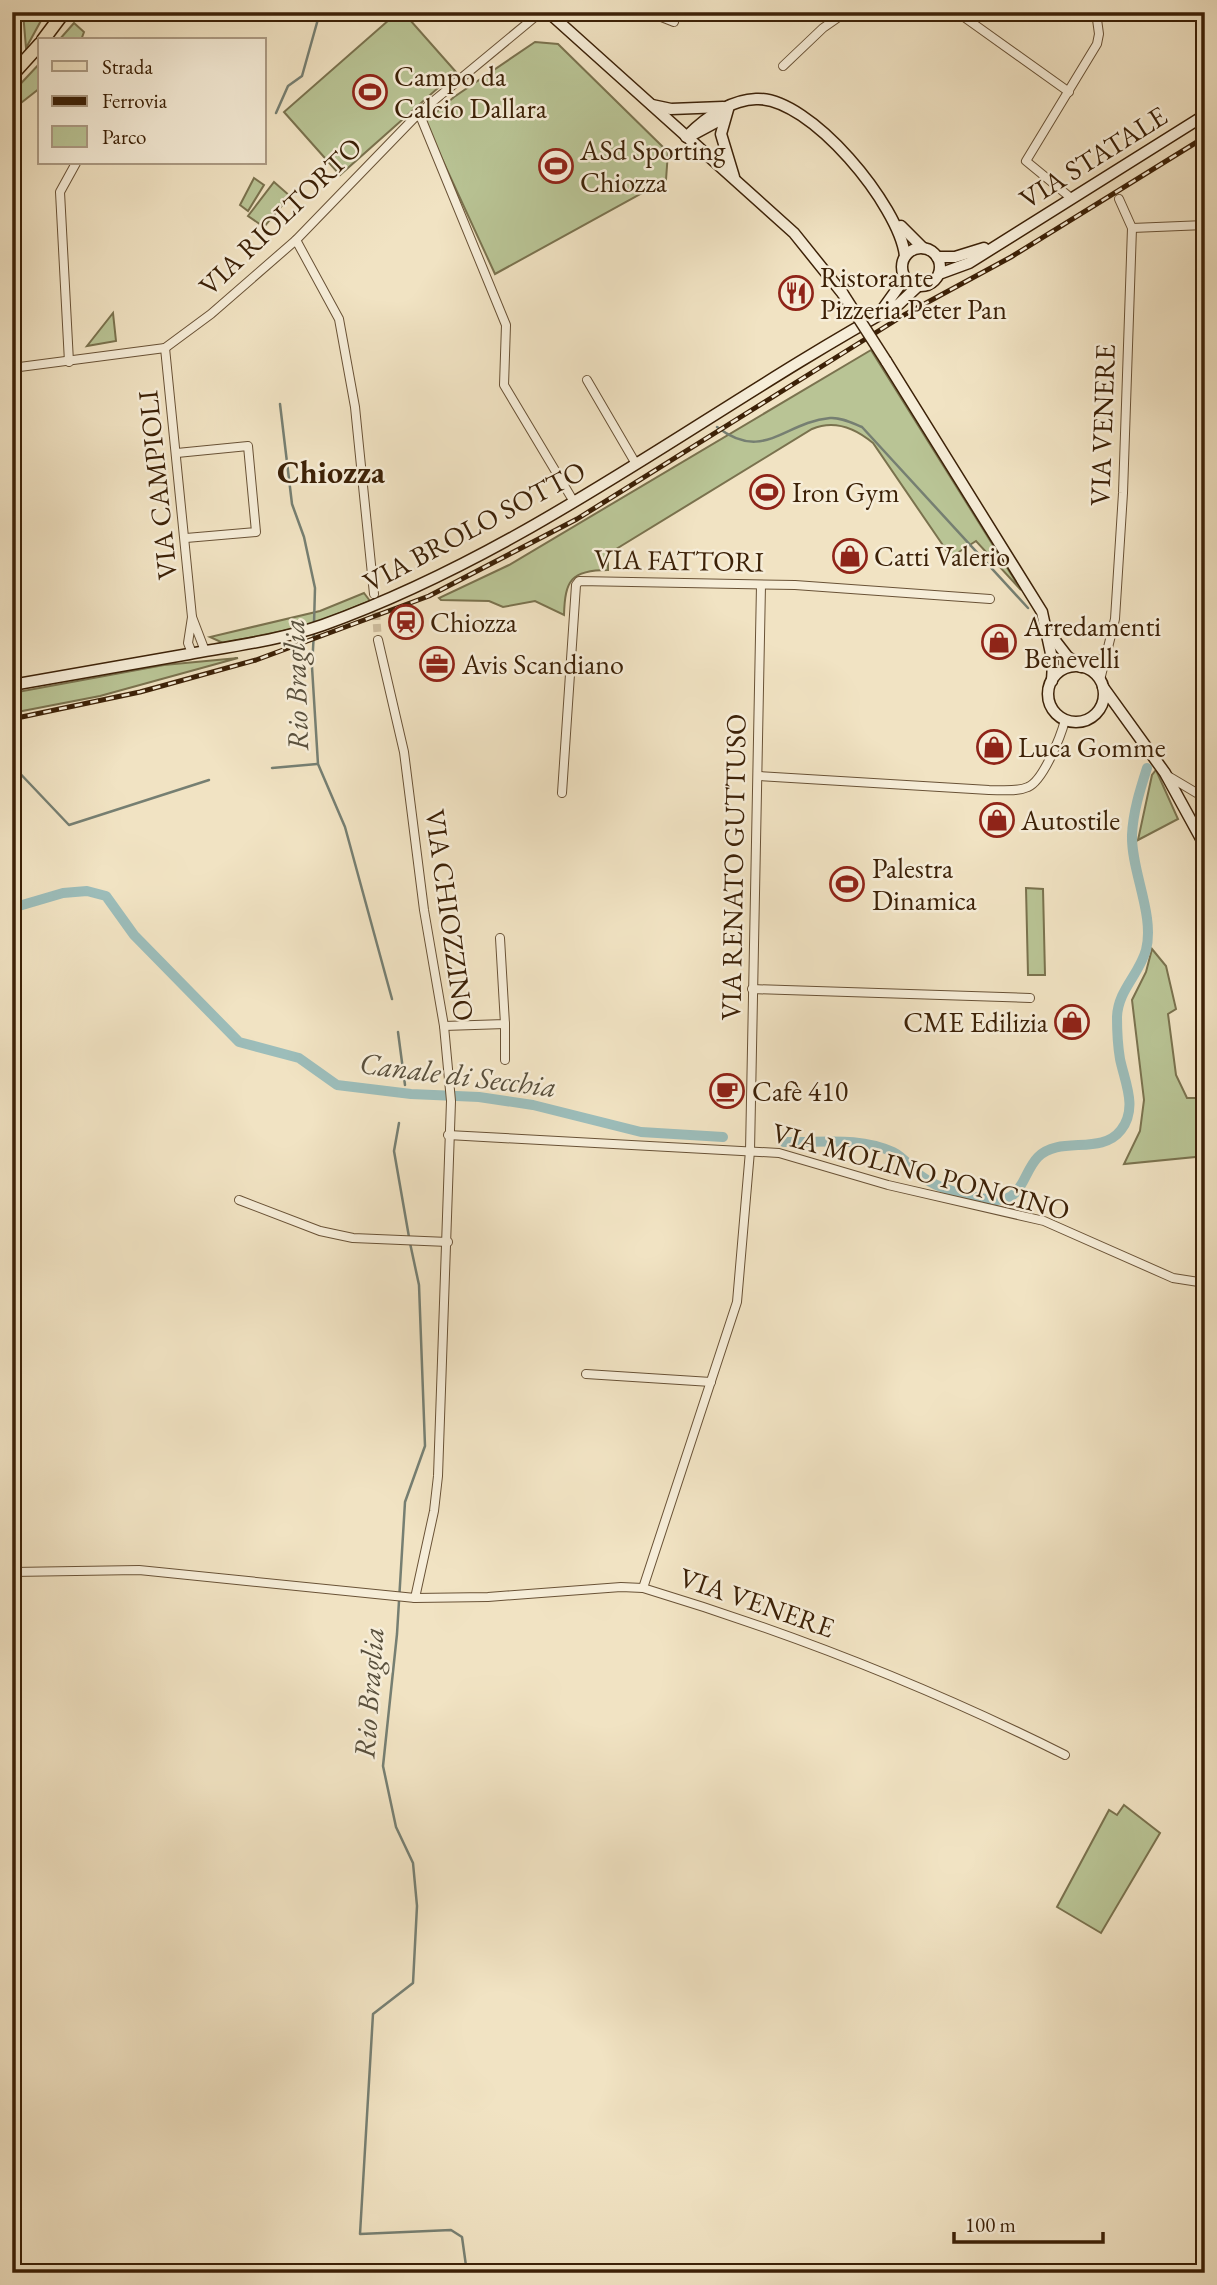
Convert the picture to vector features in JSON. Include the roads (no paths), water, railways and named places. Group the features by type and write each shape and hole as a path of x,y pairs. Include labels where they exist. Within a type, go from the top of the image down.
{"main road":[{"path":"45,38 64,12"},
{"path":"548,12 794,233 843,294 1030,592 1048,632 1053,663 1048,699 1057,715 1065,720 1083,722 1098,711 1103,703 1102,684"},
{"path":"12,75 38,46"},
{"path":"651,105 680,109 729,106 757,99 777,104 799,116 859,167 890,214 904,243 905,256 902,265 905,278 918,286"},
{"path":"686,137 718,121 729,106"},
{"path":"729,106 721,134 736,180"},
{"name":"VIA STATALE","path":"918,286 933,282 939,274 969,263 1205,115"},
{"path":"890,214 923,248 937,257 939,274"},
{"name":"VIA STATALE","path":"937,257 971,253 1006,239"},
{"path":"905,256 913,250 923,248"},
{"name":"VIA BROLO SOTTO","path":"876,316 905,278"},
{"name":"VIA BROLO SOTTO","path":"12,685 226,649 307,630 437,578 574,502 876,316 900,304 918,286"},
{"path":"1048,632 1068,656 1102,684 1162,769 1205,845"},
{"path":"1052,681 1065,668 1083,667"},
{"path":"1098,711 1124,717"}],"street":[{"name":"VIA RIOLTORTO","path":"12,368 165,348 211,314 296,240 419,113 541,12"},
{"path":"649,12 674,22 676,12"},
{"path":"783,66 823,28 846,12"},
{"path":"957,12 1069,92"},
{"path":"1071,198 1026,161 1097,44 1100,34 1096,12"},
{"path":"419,113 506,325 504,385 574,502"},
{"path":"69,362 60,192 75,164"},
{"name":"VIA VENERE","path":"1102,684 1115,619 1132,228 1119,199"},
{"path":"1132,228 1205,225"},
{"path":"296,240 339,319 355,407 374,594"},
{"name":"VIA CAMPIOLI","path":"165,348 186,538 192,617 188,643 192,653"},
{"path":"587,380 636,464"},
{"path":"177,453 248,446 256,532 186,538"},
{"name":"VIA FATTORI","path":"562,793 572,628 576,585 579,581 761,585 990,599"},
{"name":"VIA RENATO GUTTUSO","path":"643,1588 737,1302 750,1151 761,585"},
{"name":"VIA CAMPIOLI","path":"192,617 205,651"},
{"name":"VIA CAMPIOLI","path":"170,657 190,631"},
{"path":"200,633 226,649"},
{"name":"VIA CHIOZZINO","path":"378,640 404,752 424,910 444,1026 451,1101 438,1476 434,1511 410,1597"},
{"path":"1083,667 1108,655"},
{"path":"758,776 981,789 1027,788 1037,781 1061,735 1065,720"},
{"path":"1162,769 1205,798"},
{"path":"500,939 505,1060"},
{"path":"752,989 1030,998"},
{"path":"444,1026 505,1024"},
{"name":"VIA MOLINO PONCINO","path":"448,1135 779,1153 888,1185 1044,1221 1172,1278 1205,1283"},
{"path":"239,1200 320,1231 388,1241 448,1242"},
{"path":"586,1374 711,1382"},
{"name":"VIA VENERE","path":"12,1572 139,1570 410,1597 488,1597 621,1587 643,1588 859,1661 936,1693 1065,1755"}],"waterway":[{"name":"Rio Braglia","path":"276,113 288,86 302,76 320,12"},
{"name":"Rio Braglia","path":"280,404 292,504 304,537 315,588 314,624"},
{"path":"717,427 733,437 748,441 774,438 800,426 830,418 842,419 862,427 1028,608"},
{"name":"Rio Braglia","path":"314,631 312,667 318,764 345,827 392,999"},
{"path":"272,768 317,764"},
{"path":"12,765 69,825 209,780"},
{"name":"Canale di Secchia","path":"784,1142 839,1141 880,1147 897,1154 928,1181 967,1195 996,1200 1012,1196 1033,1163 1047,1151 1057,1147 1103,1142 1113,1138 1121,1130 1129,1113 1129,1104 1120,1059 1118,1007 1143,959 1148,936 1132,835 1135,809 1147,768"},
{"name":"Canale di Secchia","path":"12,908 63,893 87,891 106,896 134,935 239,1042 299,1058 337,1085 411,1094 479,1097 533,1105 641,1132 723,1137"},
{"name":"Rio Braglia","path":"398,1032 405,1085"},
{"name":"Rio Braglia","path":"399,1123 394,1151 409,1237"},
{"name":"Rio Braglia","path":"410,1243 419,1285 425,1446 405,1502 397,1634 383,1766 396,1827 413,1863 417,1906 413,1983 373,2014 360,2234 451,2230 462,2237 467,2273"}],"tunnel":[{"path":"375,600 378,640"}],"railway":[{"path":"12,719 140,692 256,660 429,596 577,519 904,315 1011,257 1205,137"}],"place":[{"name":"Campo da Calcio Dallara","path":"370,92"},
{"name":"ASd Sporting Chiozza","path":"556,166"},
{"name":"Ristorante Pizzeria Peter Pan","path":"796,293"},
{"name":"Iron Gym","path":"767,492"},
{"name":"Catti Valerio","path":"850,556"},
{"name":"Chiozza","path":"406,622"},
{"name":"Arredamenti Benevelli","path":"999,642"},
{"name":"Avis Scandiano","path":"437,664"},
{"name":"Luca Gomme","path":"994,747"},
{"name":"Autostile","path":"997,820"},
{"name":"Palestra Dinamica","path":"847,884"},
{"name":"CME Edilizia","path":"1072,1022"},
{"name":"Cafè 410","path":"727,1091"}],"district":[{"name":"Chiozza","path":"331,472"}]}
